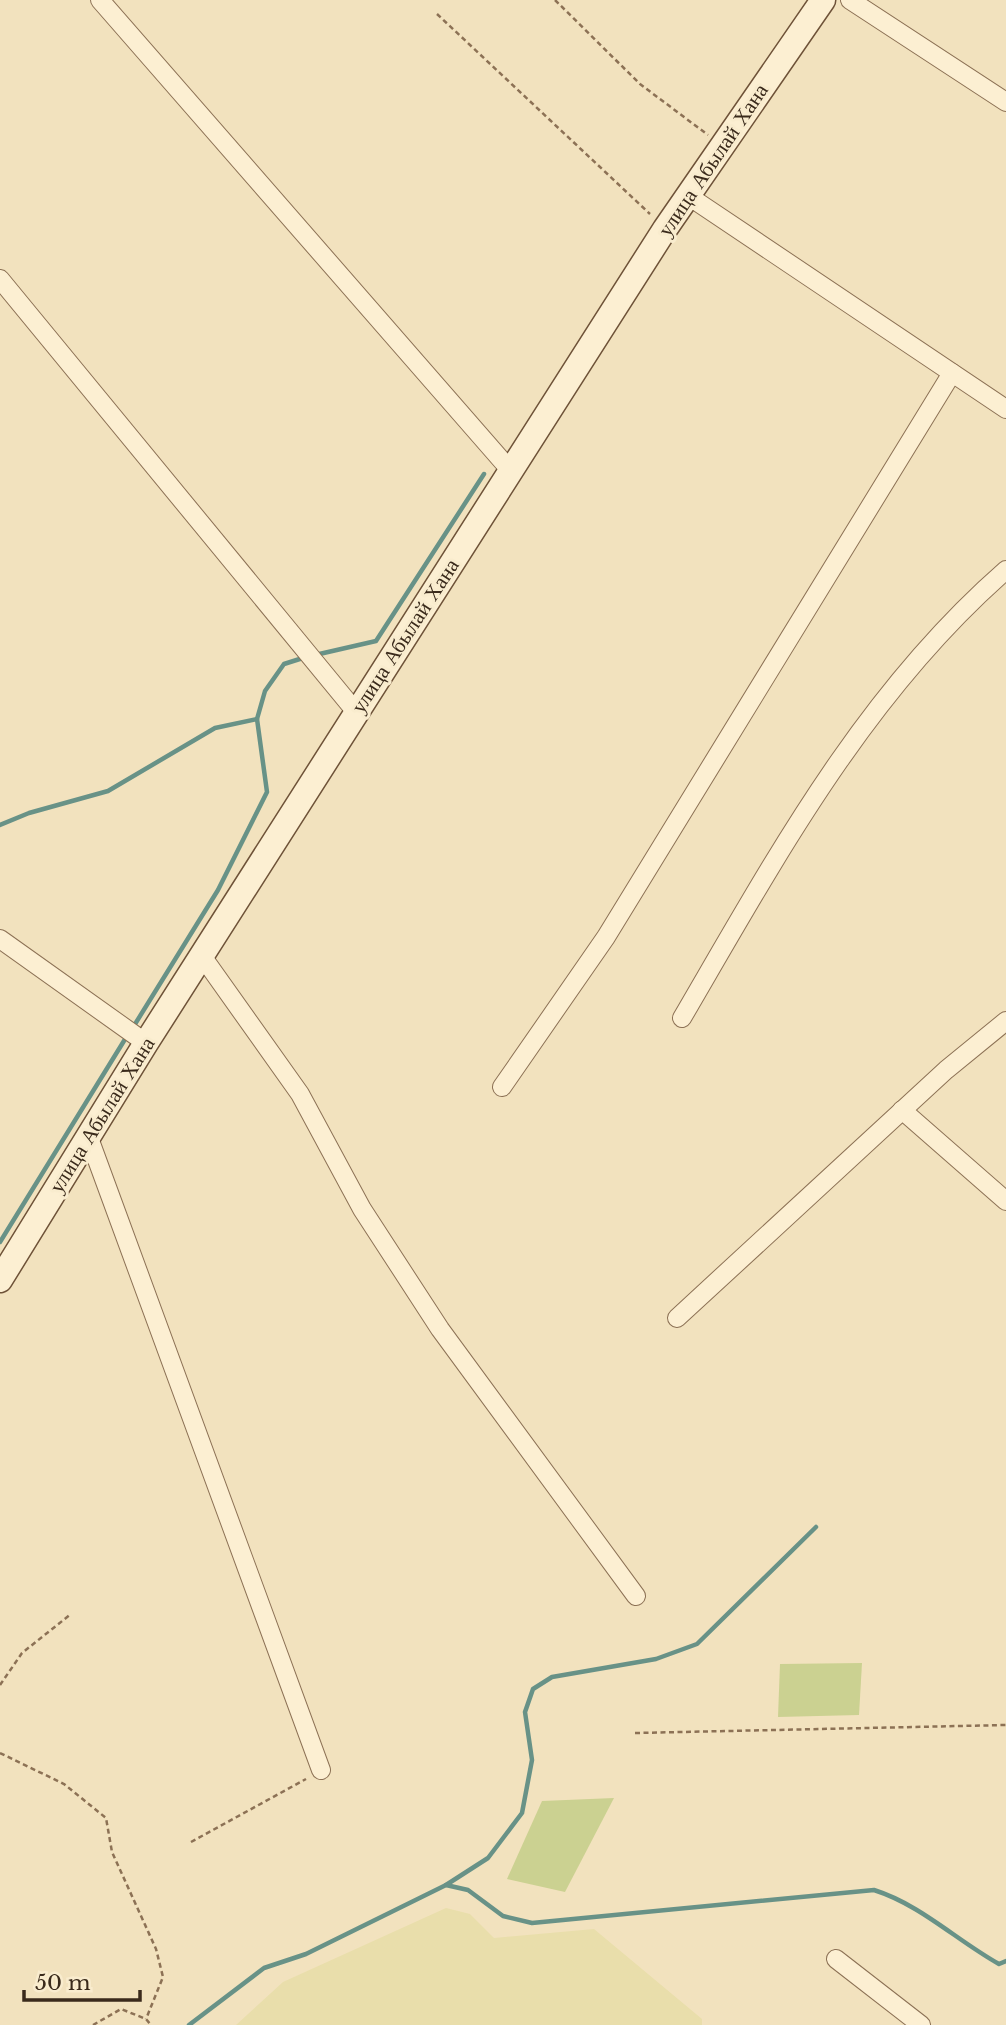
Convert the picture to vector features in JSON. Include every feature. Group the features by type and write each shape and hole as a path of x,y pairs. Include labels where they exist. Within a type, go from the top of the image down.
{"main road":[{"name":"улица Абылай Хана","path":"4,1263 89,1138 146,1043 687,195 823,0"}],"street":[{"path":"100,0 511,471"},
{"path":"850,0 1006,102"},
{"path":"687,195 1006,409"},
{"path":"0,279 356,712"},
{"path":"502,1087 606,937 952,373"},
{"path":"682,1018 795,824 847,747 907,669 1006,570"},
{"path":"0,939 146,1043"},
{"path":"202,956 300,1094 362,1209 440,1329 636,1596"},
{"path":"677,1318 902,1110 1006,1021"},
{"path":"902,1110 1006,1201"},
{"path":"89,1138 321,1770"},
{"path":"836,1959 921,2025"}],"path":[{"path":"555,0 640,85 722,145"},
{"path":"437,13 665,229"},
{"path":"0,1685 22,1653 71,1614"},
{"path":"635,1733 1006,1725"},
{"path":"0,1753 64,1784 106,1818 112,1852 156,1949 163,1977 146,2019"},
{"path":"191,1842 321,1770"},
{"path":"93,2025 121,2009 146,2019 151,2025"}],"shaded area":[{"path":"446,1908 470,1914 494,1938 594,1929 702,2019 702,2025 236,2025 283,1982"}],"green space":[{"path":"862,1663 859,1715 778,1717 780,1664"},
{"path":"614,1798 565,1892 507,1879 542,1801"}],"waterway":[{"path":"315,655 376,641 484,474"},
{"path":"132,1029 218,890 267,792 257,719 265,691 284,664 306,657"},
{"path":"0,825 29,813 108,791 215,728 257,719"},
{"path":"0,1242 127,1036"},
{"path":"446,1885 488,1858 522,1813 532,1760 525,1712 533,1689 552,1677 656,1659 697,1644 816,1527"},
{"path":"189,2025 264,1968 306,1954 446,1885 468,1890 503,1916 532,1923 874,1890 923,1914 999,1964 1006,1961"}]}
